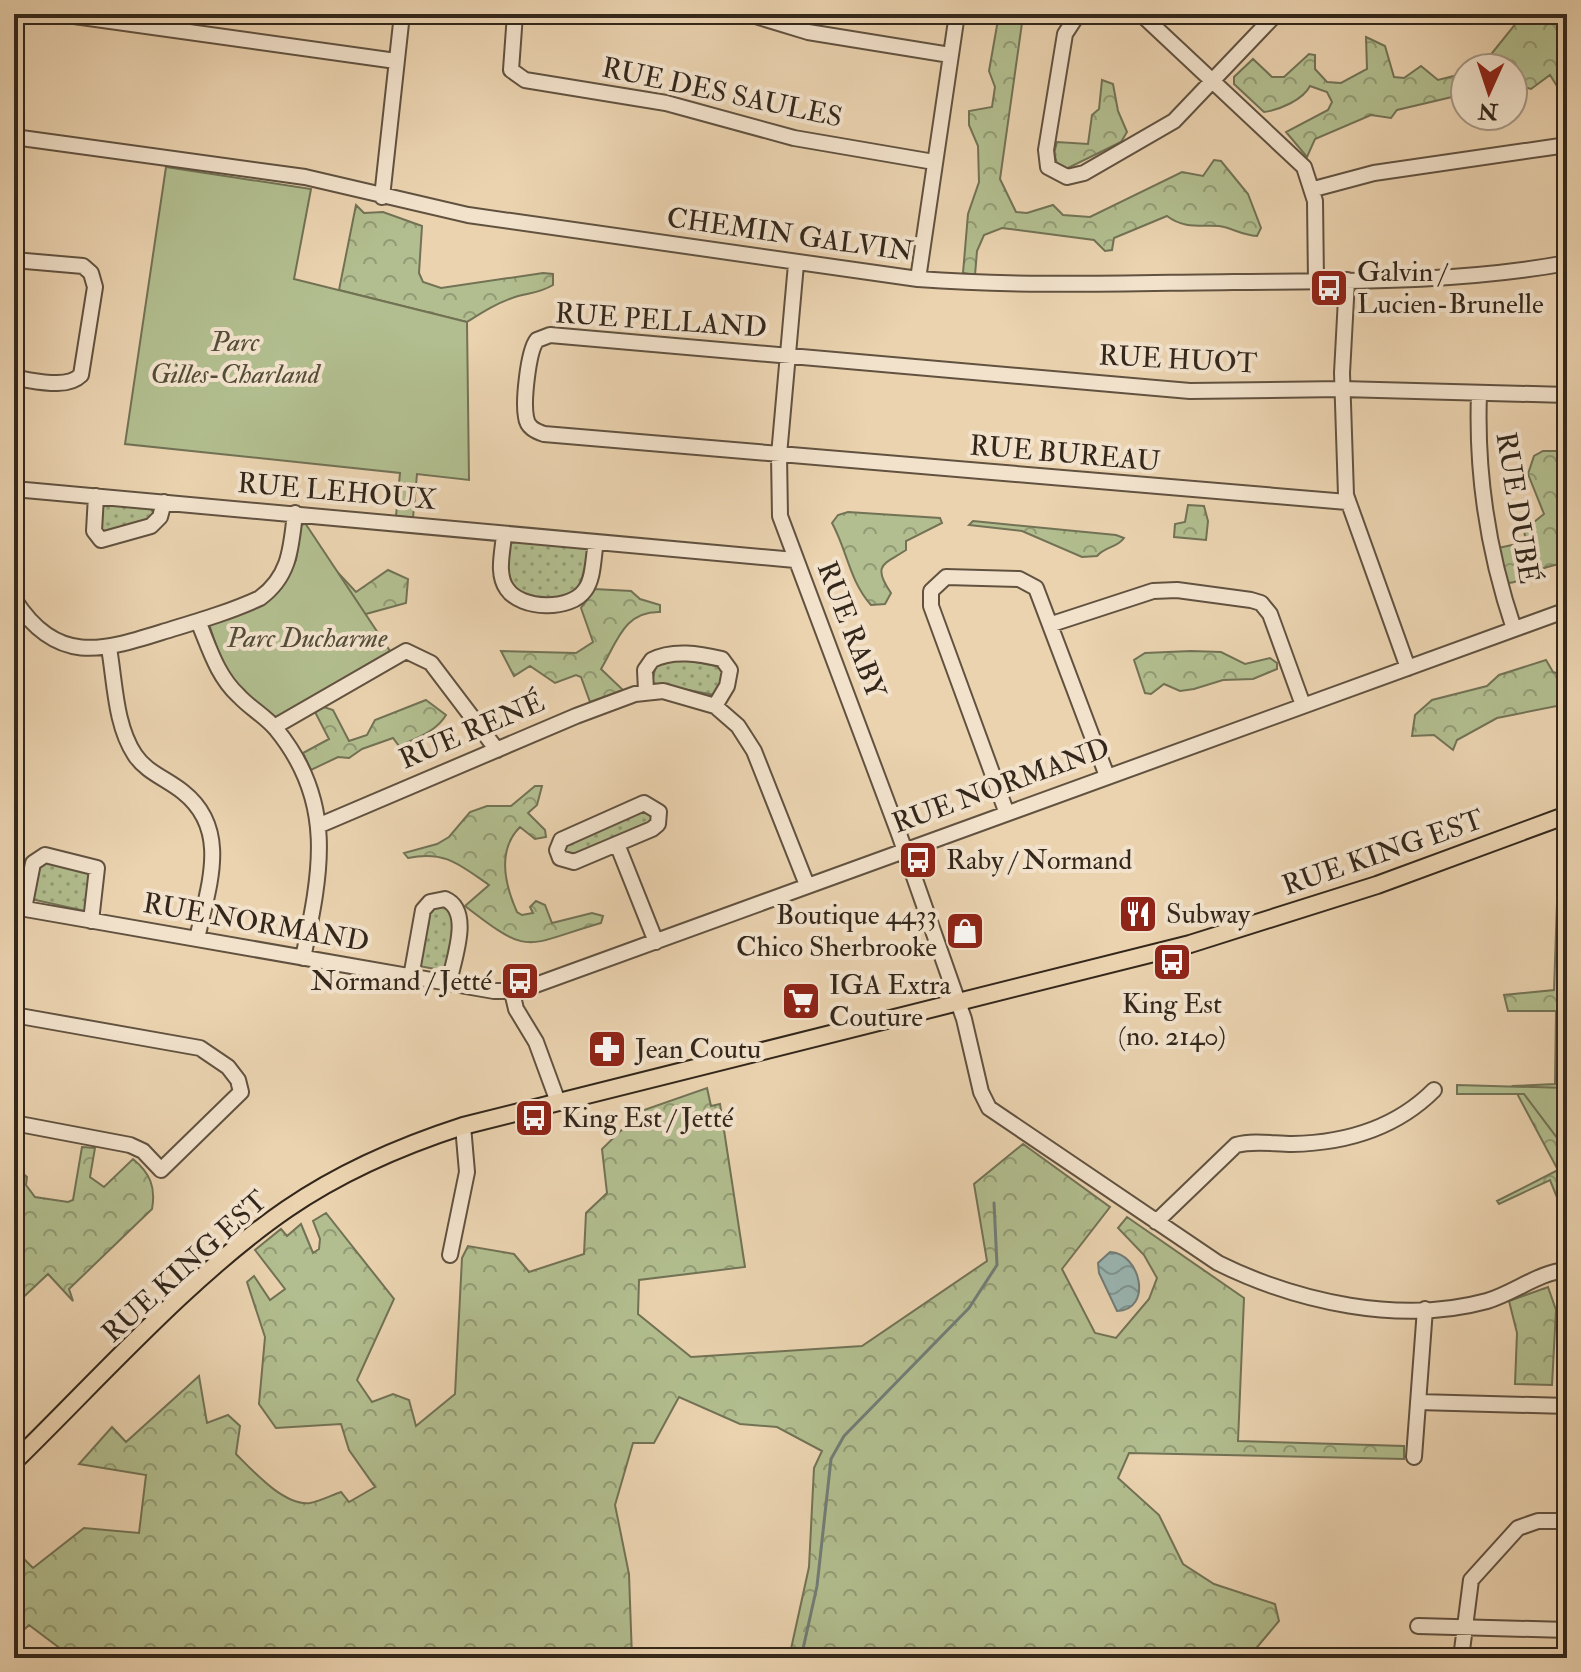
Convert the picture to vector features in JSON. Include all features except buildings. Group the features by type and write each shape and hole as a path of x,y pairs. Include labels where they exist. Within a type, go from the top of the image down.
{"main road":[{"name":"RUE KING EST","path":"14,1462 256,1231 314,1192 373,1160 463,1126 1190,944 1263,923 1567,815"}],"street":[{"path":"60,14 120,18 396,61"},
{"path":"382,197 402,14"},
{"name":"RUE DES SAULES","path":"515,14 509,60 511,70 525,80 666,103 794,138 934,162"},
{"path":"749,14 808,32 950,55"},
{"path":"918,279 957,14"},
{"path":"1078,14 1065,34 1046,160 1053,172 1075,176 1150,136 1184,112 1276,14"},
{"path":"1141,14 1296,157 1314,189 1316,281"},
{"name":"CHEMIN GALVIN","path":"14,137 305,177 468,215 918,279 1072,284 1316,281 1459,276 1567,263"},
{"path":"1314,189 1374,173 1567,145"},
{"path":"14,260 83,266 91,273 95,287 81,375 69,382 14,378"},
{"name":"RUE RABY","path":"796,264 779,455 778,502 795,560 904,848 957,1001 981,1092 989,1108 1218,1263 1274,1287 1340,1303 1425,1309 1486,1301 1567,1270"},
{"path":"1347,280 1342,389 1347,502 1408,668"},
{"name":"RUE PELLAND","path":"779,455 538,432 526,419 530,352 537,340 550,335 788,356"},
{"name":"RUE HUOT","path":"788,356 1190,391 1342,389 1567,395"},
{"name":"RUE DUBÉ","path":"1479,394 1478,446 1484,506 1499,584 1514,629"},
{"name":"RUE BUREAU","path":"779,455 1347,502"},
{"name":"RUE LEHOUX","path":"14,489 795,560"},
{"path":"96,496 94,531 101,540 151,526 160,517 164,502"},
{"path":"14,599 26,617 53,637 91,650 109,648 198,621 260,598 279,582 288,564 295,513"},
{"path":"504,534 501,569 506,589 522,600 550,604 572,601 587,589 596,542"},
{"path":"1006,811 934,618 931,591 940,580 952,575 1019,579 1036,588 1107,776"},
{"path":"1052,624 1153,591 1261,603 1270,614 1303,705"},
{"name":"RUE NORMAND","path":"91,921 97,868 45,855 33,863 19,908 91,921 197,939 411,977 512,992 539,986 904,848 1567,610"},
{"path":"198,621 222,677 236,695 274,727 305,775 320,825 315,901 303,958"},
{"path":"109,648 120,719 134,754 145,767 202,808 209,822 212,859 197,939"},
{"path":"274,727 406,651 431,663 497,750"},
{"path":"646,691 645,670 652,660 669,654 722,659 730,670 727,686 715,706"},
{"name":"RUE RENÉ","path":"320,825 646,691 683,694 715,706 738,726 754,751 807,885"},
{"path":"644,803 656,808 659,816 655,827 617,844 574,862 563,860 557,850 561,840 644,803"},
{"path":"617,844 656,942"},
{"path":"411,977 423,910 430,902 445,899 456,906 461,919 449,983"},
{"path":"512,992 516,1009 536,1042 558,1102"},
{"path":"14,1015 200,1048 228,1067 241,1086 238,1098 161,1170 143,1151 130,1145 14,1123"},
{"path":"1156,1222 1236,1145 1311,1143 1357,1135 1406,1115 1434,1090"},
{"path":"450,1255 468,1160 463,1126"},
{"path":"1414,1457 1425,1309"},
{"path":"1418,1402 1567,1406"},
{"path":"1461,1658 1462,1626 1471,1580 1518,1528 1538,1521 1567,1521"},
{"path":"1418,1626 1567,1630"}],"green space":[{"path":"999,14 1036,14 1022,23 1000,179 1016,212 1027,213 1053,205 1063,215 1090,217 1182,172 1203,176 1214,160 1221,161 1248,194 1261,228 1257,236 1219,226 1186,225 1167,216 1114,238 1112,250 1105,251 1094,240 1002,228 984,235 977,251 975,275 963,273 968,214 979,182 978,146 969,125 969,111 992,107 995,87 989,71"},
{"path":"1528,14 1567,14 1567,102 1550,75 1529,88 1529,52 1493,52 1517,22"},
{"path":"1366,37 1385,46 1394,77 1404,78 1421,66 1438,80 1449,77 1449,98 1397,110 1391,118 1371,115 1315,139 1307,157 1286,132 1328,110 1332,102 1327,92 1310,86 1290,104 1264,112 1234,84 1234,77 1253,59 1272,77 1284,77 1309,54 1315,55 1315,69 1327,82 1341,83 1367,69"},
{"path":"1102,80 1113,84 1118,111 1127,132 1121,142 1066,169 1058,167 1054,153 1057,142 1088,144 1092,115 1099,109"},
{"name":"Parc Gilles-Charland","path":"166,167 311,189 294,279 467,322 469,480 417,474 413,518 396,516 400,473 125,444"},
{"path":"356,205 364,213 383,212 422,226 419,273 423,282 441,288 543,273 553,274 553,285 502,302 467,322 339,290"},
{"path":"1543,451 1567,451 1567,564 1548,567 1506,583 1498,548 1526,542 1524,530 1544,514 1528,474 1534,456"},
{"path":"106,504 151,508 155,517 112,535 100,532 101,510"},
{"path":"1188,505 1204,506 1208,521 1206,540 1174,537 1175,524 1185,522"},
{"path":"848,512 940,518 942,523 906,541 906,550 883,566 882,576 891,593 885,604 871,605 864,595 832,523 838,515"},
{"path":"973,521 1124,538 1097,556 1082,557 1022,531 969,525"},
{"name":"Parc Ducharme","path":"305,523 390,651 274,720 226,675 209,624 279,591 296,560 301,526"},
{"path":"513,540 588,549 587,574 575,594 540,599 508,585 506,548"},
{"path":"327,561 356,592 388,570 408,579 406,603 366,614 359,621 271,597 292,572"},
{"path":"594,589 631,591 640,599 660,605 660,612 648,613 630,622 601,669 623,690 590,702 581,677 576,675 555,683 530,666 514,676 501,651 576,653 593,642 581,608"},
{"path":"1221,652 1245,664 1270,658 1277,663 1277,669 1253,679 1223,680 1180,691 1164,684 1151,694 1145,693 1134,660 1145,653"},
{"path":"681,659 721,667 723,681 714,695 652,683 656,664"},
{"path":"1546,660 1553,672 1559,674 1567,669 1567,704 1497,718 1457,740 1453,750 1434,735 1412,736 1415,715 1432,700 1487,686 1499,675"},
{"path":"426,700 446,715 431,730 399,746 393,738 362,749 349,758 338,757 311,770 303,753 329,739 315,712 324,707 333,710 349,741 367,735 375,720"},
{"path":"535,786 542,786 537,805 528,813 545,830 546,837 535,839 520,827 508,846 506,857 509,891 517,912 522,915 533,913 530,907 536,901 545,905 552,923 592,913 603,916 601,923 529,942 504,934 465,906 489,885 452,861 432,856 408,858 404,853 437,844 449,837 470,812 487,806 511,806"},
{"path":"651,809 654,822 573,857 562,851 564,843"},
{"path":"45,860 91,870 85,911 31,899 37,867"},
{"path":"442,903 456,918 446,971 419,966 429,909"},
{"path":"1557,903 1567,928 1567,1222 1550,1180 1499,1204 1497,1201 1558,1170 1513,1086 1555,1084 1556,1011 1508,1011 1504,995 1554,990"},
{"path":"1457,1085 1567,1088 1567,1151 1524,1094 1457,1094"},
{"path":"707,1088 711,1106 720,1104 745,1267 639,1280 638,1314 691,1357 862,1346 987,1261 974,1184 1023,1144 1110,1207 1062,1269 1095,1333 1116,1338 1149,1299 1157,1278 1144,1255 1118,1228 1127,1217 1244,1298 1238,1441 1404,1446 1404,1459 1129,1453 1118,1478 1159,1515 1183,1564 1214,1584 1275,1604 1279,1621 1248,1658 789,1658 809,1567 814,1468 822,1451 777,1427 740,1424 679,1397 654,1443 633,1443 615,1505 629,1574 632,1658 83,1658 65,1652 29,1625 14,1639 14,1549 33,1568 84,1528 139,1533 146,1475 79,1464 112,1427 126,1442 199,1376 207,1423 228,1415 240,1426 236,1454 280,1493 290,1499 310,1503 341,1492 349,1502 375,1487 349,1450 341,1424 276,1428 259,1404 265,1337 247,1282 254,1276 270,1300 285,1289 255,1250 281,1229 287,1236 301,1224 313,1253 319,1249 320,1239 313,1221 326,1213 394,1299 357,1380 372,1402 393,1394 409,1400 416,1426 455,1394 462,1258 468,1246 514,1254 529,1272 584,1254 586,1213 607,1193 602,1149 641,1111"},
{"path":"82,1147 95,1148 90,1177 104,1187 133,1159 150,1181 152,1209 69,1289 73,1301 48,1274 14,1306 14,1166 27,1177 26,1185 35,1197 68,1202 73,1200"},
{"path":"1548,1287 1556,1310 1552,1385 1515,1384 1517,1333 1509,1301"}],"water":[{"path":"1110,1252 1121,1255 1129,1262 1139,1282 1135,1302 1117,1311 1099,1273 1098,1263"}],"waterway":[{"path":"801,1658 817,1586 831,1459 844,1436 969,1308 997,1265 994,1203"}],"place":[{"name":"Galvin / Lucien-Brunelle","path":"1329,288"},
{"name":"Raby / Normand","path":"918,860"},
{"name":"Subway","path":"1138,914"},
{"name":"Boutique 4433 Chico Sherbrooke","path":"965,931"},
{"name":"King Est (no. 2140)","path":"1172,962"},
{"name":"Normand / Jetté","path":"520,981"},
{"name":"IGA Extra Couture","path":"801,1001"},
{"name":"Jean Coutu","path":"607,1049"},
{"name":"King Est / Jetté","path":"534,1118"}]}
